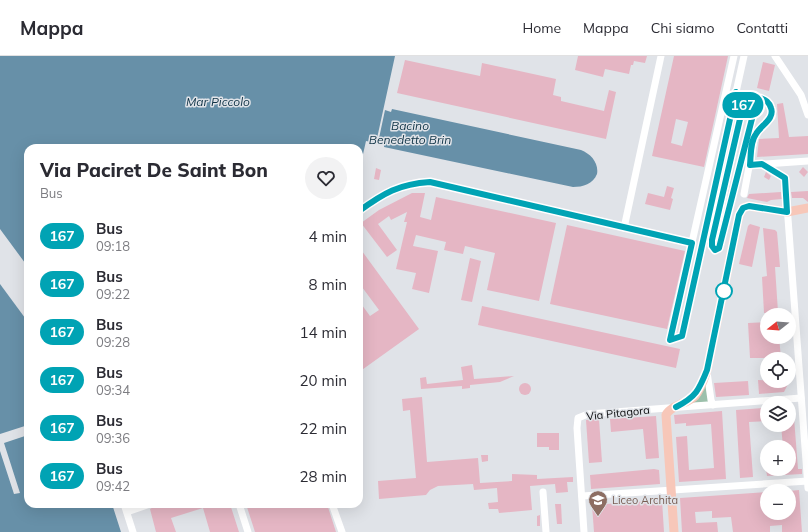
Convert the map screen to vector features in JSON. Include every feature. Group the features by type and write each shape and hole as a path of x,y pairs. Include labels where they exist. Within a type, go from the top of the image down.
{"main road":[{"path":"743,200 749,206 787,212 807,208"},
{"path":"674,532 666,416 668,411 695,396 700,389 707,370 743,200"}],"street":[{"path":"624,228 662,56"},
{"path":"734,56 670,340 682,336 744,56"},
{"path":"775,56 801,95 808,115"},
{"path":"736,92 742,98 743,106 712,240 712,246 715,250 719,248 756,103 760,98 770,104 773,112 772,117 755,134 743,200"},
{"path":"750,165 808,161"},
{"path":"762,164 785,178 808,488"},
{"path":"363,208 393,189 410,183 430,182 692,243"},
{"path":"707,370 713,405"},
{"path":"676,407 802,398"},
{"name":"Via Pitagora","path":"584,532 577,428 578,418 588,414 676,407"},
{"path":"582,496 808,481"},
{"path":"543,492 546,532"},
{"path":"126,508 134,532"},
{"path":"127,512 138,508"},
{"path":"240,508 248,532"},
{"path":"333,508 342,532"}],"green space":[{"path":"706,384 709,402 692,403"}],"water":[{"name":"Mar Piccolo","path":"0,56 395,56 376,143 366,141 363,154 363,144 24,144 24,262 0,229"},
{"name":"Bacino Benedetto Brin","path":"392,109 581,150 594,159 597,166 597,174 590,183 573,187 384,147 384,144 378,143 385,110 391,112"},
{"path":"0,284 24,317 24,426 0,434"},
{"path":"24,436 24,508 113,508 121,532 0,532 0,451 14,494 20,493 4,443"}],"building":[{"path":"578,56 647,56 645,63 634,61 633,65 631,65 629,74 605,69 603,77 575,70"},
{"path":"674,56 728,56 704,167 652,156","holes":["676,119 688,122 682,146 671,143"]},
{"path":"405,60 480,76 482,63 556,79 553,95 561,97 561,101 604,111 609,90 616,92 606,139 397,93"},
{"path":"763,62 775,65 769,91 757,88"},
{"path":"783,103 789,137 808,136 808,154 757,157 759,139 779,138 777,104"},
{"path":"803,167 808,172 804,177 799,172"},
{"path":"376,168 381,170 379,180 374,179"},
{"path":"766,172 771,176 769,180 764,177"},
{"path":"667,186 674,188 670,210 645,204 648,193 664,197"},
{"path":"808,191 808,202 803,198 792,198 791,192"},
{"path":"781,192 782,199 767,202 747,198 749,194"},
{"path":"412,193 425,193 420,217 431,220 436,197 556,223 539,301 487,290 495,253 465,246 463,254 444,250 446,242 416,235 413,246 438,251 429,293 412,289 416,273 396,269 407,222 404,222 407,212 391,220 389,216 378,224 397,250 387,257 363,226 363,222 379,210"},
{"path":"750,224 760,227 752,267 739,264 748,226"},
{"path":"567,225 685,251 667,329 550,304"},
{"path":"763,228 775,230 777,232 780,267 775,267 778,308 764,308 762,277 767,276"},
{"path":"363,252 419,329 363,369 363,306 370,316 379,310 363,288"},
{"path":"470,258 481,261 472,302 461,300"},
{"path":"482,306 680,349 676,368 478,325"},
{"path":"760,322 760,344 780,344 780,352 760,352 760,358 750,358 748,323"},
{"path":"472,365 474,379 514,376 500,382 470,385 470,388 462,389 462,386 421,389 420,378 426,377 427,384 463,380 461,367"},
{"path":"758,380 760,380 760,388 786,388 784,392 759,394"},
{"path":"748,381 749,395 716,397 714,383"},
{"path":"523,383 527,383 531,389 527,395 523,395 519,391 519,387"},
{"path":"422,397 427,462 478,458 480,483 512,481 512,474 537,475 537,479 573,477 573,482 567,482 568,492 556,493 555,484 530,486 532,510 499,513 498,509 489,509 488,503 498,502 497,488 474,490 473,484 438,486 430,490 426,495 379,499 378,481 416,478 410,410 403,411 402,399"},
{"path":"760,408 760,421 749,422 753,477 740,478 736,410"},
{"path":"722,411 726,479 679,482 676,437 687,436 689,470 714,468 711,424 686,426 686,423 675,424 674,415"},
{"path":"656,416 659,458 646,459 643,429 611,432 610,419"},
{"path":"599,419 602,462 589,463 586,420"},
{"path":"782,432 795,432 796,440 782,440"},
{"path":"537,433 559,433 559,450 549,450 549,447 537,447"},
{"path":"796,443 798,469 802,469 802,474 796,474"},
{"path":"481,455 488,455 488,461 482,462"},
{"path":"654,469 659,470 660,484 591,489 590,475"},
{"path":"796,490 799,490 802,532 782,532 782,525 770,526 770,532 733,532 731,517 712,518 712,511 695,512 696,523 717,522 718,532 682,532 680,498 760,492 760,520 796,520"},
{"path":"662,500 664,532 594,532 592,505"},
{"path":"555,504 561,504 562,524 557,524"},
{"path":"203,508 171,518 176,532 156,532 150,509"},
{"path":"203,508 231,508 239,532 210,532"},
{"path":"247,508 328,508 336,532 255,532"},
{"path":"540,515 540,526 537,526 537,516"}],"bus line":[{"name":"167","path":"363,208 393,189 410,183 430,182 692,243 670,340 675,340 682,336 702,239 736,92 742,98 743,106 716,230 712,240 712,246 715,250 719,248 756,103 760,98 765,100 770,104 773,112 772,117 763,124 755,134 750,165 762,164 785,178 787,212 749,206 743,208 739,215 707,370 700,389 695,396 688,402 676,407"}],"place":[{"name":"Liceo Archita","path":"598,517"}]}
